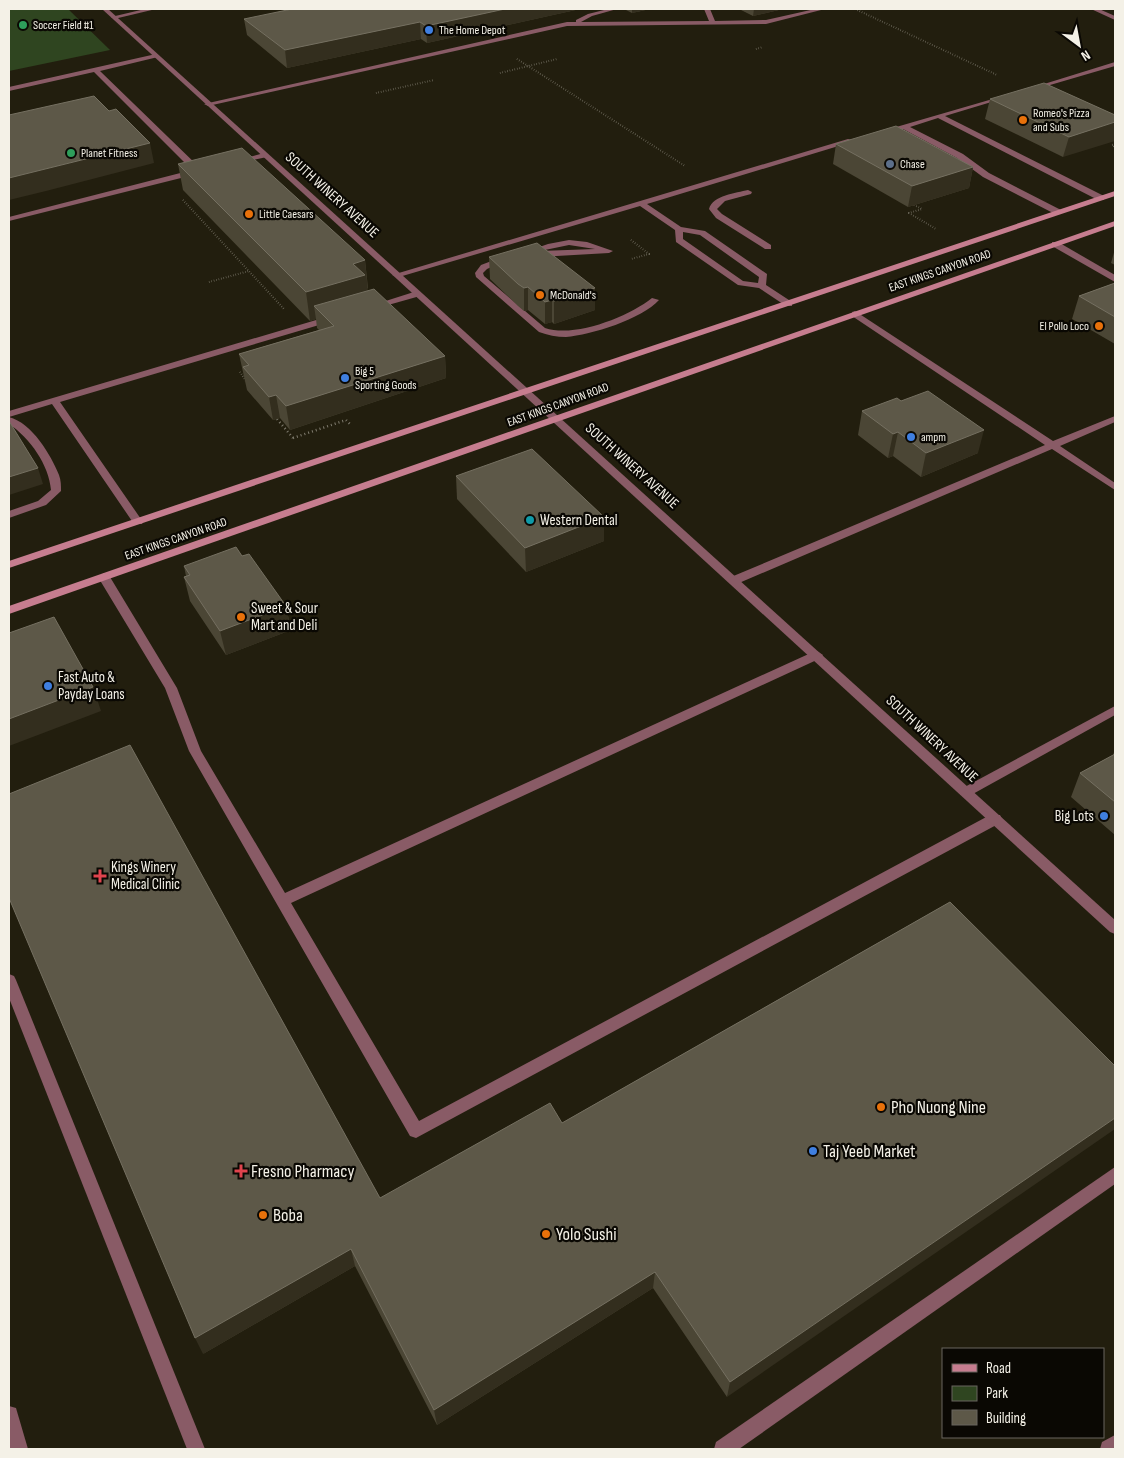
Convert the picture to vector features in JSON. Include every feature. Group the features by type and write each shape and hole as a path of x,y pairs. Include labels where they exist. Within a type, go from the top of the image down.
{"main road":[{"name":"EAST KINGS CANYON ROAD","path":"9,565 526,393 1115,193"},
{"name":"EAST KINGS CANYON ROAD","path":"9,610 1115,223"}],"street":[{"name":"SOUTH WINERY AVENUE","path":"105,9 526,393 735,580 1115,928"},
{"path":"114,17 153,9"},
{"path":"577,23 590,15 614,9"},
{"path":"707,9 713,23"},
{"path":"208,104 550,27 577,23 766,22 822,9"},
{"path":"1094,9 1115,18"},
{"path":"9,89 156,56"},
{"path":"879,133 1115,64"},
{"path":"9,219 202,170 96,69"},
{"path":"939,116 1101,198"},
{"path":"903,126 960,156 986,175 1058,212"},
{"path":"396,275 860,139"},
{"path":"232,163 264,155"},
{"path":"748,192 722,199 716,202 713,209 719,216 768,247"},
{"path":"641,203 679,229 702,233 764,276 762,286"},
{"path":"679,229 680,240 730,276 741,283 762,286 789,304"},
{"path":"1055,244 1100,269 1115,280"},
{"path":"609,251 518,255 484,266 479,273 480,277 542,330 548,332 568,334 580,332 632,315 646,308 655,300"},
{"path":"365,309 417,294"},
{"path":"855,314 1115,487"},
{"path":"9,414 338,317"},
{"path":"55,401 138,522"},
{"path":"735,580 1115,419"},
{"path":"9,420 30,434 55,477 56,490 42,503 9,515"},
{"path":"104,577 171,688 195,751 416,1131 995,820"},
{"path":"282,901 817,655"},
{"path":"966,792 1115,710"},
{"path":"9,980 196,1449"},
{"path":"723,1449 1115,1175"},
{"path":"9,1415 19,1449"},
{"path":"1109,1449 1115,1444"}],"path":[{"path":"855,9 1018,85 1015,94"},
{"path":"500,73 557,59"},
{"path":"535,70 701,177 703,185"},
{"path":"376,93 434,80"},
{"path":"164,179 285,310"},
{"path":"914,205 922,209 909,214 963,245"},
{"path":"625,261 649,254 628,238"},
{"path":"209,282 249,271"},
{"path":"248,370 239,373 251,388"},
{"path":"277,419 293,438"}],"green space":[{"path":"9,9 68,9 110,50 9,71"}],"building":[{"path":"292,9 505,9 426,26 420,22 285,50 244,19"},
{"path":"1044,83 1115,115 1115,122 1069,137 990,99"},
{"name":"Planet Fitness","path":"94,96 109,111 116,109 150,143 9,178 9,115"},
{"path":"896,126 973,167 912,186 836,144"},
{"path":"242,148 365,260 353,264 365,275 306,292 178,164"},
{"path":"537,243 595,288 545,302 528,287 524,288 518,284 489,257"},
{"path":"1115,283 1115,317 1079,296"},
{"path":"374,289 445,356 286,406 276,395 269,397 243,367 249,365 239,354 334,326 314,306"},
{"path":"928,391 984,430 926,453 898,432 893,434 862,411 897,398 901,401"},
{"path":"9,421 38,468 9,477"},
{"path":"532,449 604,517 525,548 456,476"},
{"path":"236,547 242,556 249,554 286,606 220,631 184,577 190,575 184,566"},
{"name":"Fast Auto & Payday Loans","path":"54,617 93,687 9,719 9,633"},
{"path":"130,745 380,1198 550,1103 562,1123 950,902 1115,1066 1115,1118 730,1382 655,1272 434,1410 351,1249 195,1338 9,898 9,794"},
{"path":"1115,754 1115,802 1080,773"}],"place":[{"name":"Soccer Field #1","path":"23,25"},
{"name":"The Home Depot","path":"429,30"},
{"name":"Romeo's Pizza and Subs","path":"1023,120"},
{"name":"Planet Fitness","path":"71,153"},
{"name":"Chase","path":"890,164"},
{"name":"Little Caesars","path":"249,214"},
{"name":"McDonald's","path":"540,295"},
{"name":"El Pollo Loco","path":"1099,326"},
{"name":"Big 5 Sporting Goods","path":"345,378"},
{"name":"ampm","path":"911,437"},
{"name":"Western Dental","path":"530,520"},
{"name":"Sweet & Sour Mart and Deli","path":"241,617"},
{"name":"Fast Auto & Payday Loans","path":"48,686"},
{"name":"Big Lots","path":"1104,816"},
{"name":"Kings Winery Medical Clinic","path":"100,876"},
{"name":"Pho Nuong Nine","path":"881,1107"},
{"name":"Taj Yeeb Market","path":"813,1151"},
{"name":"Fresno Pharmacy","path":"241,1171"},
{"name":"Boba","path":"263,1215"},
{"name":"Yolo Sushi","path":"546,1234"}]}
